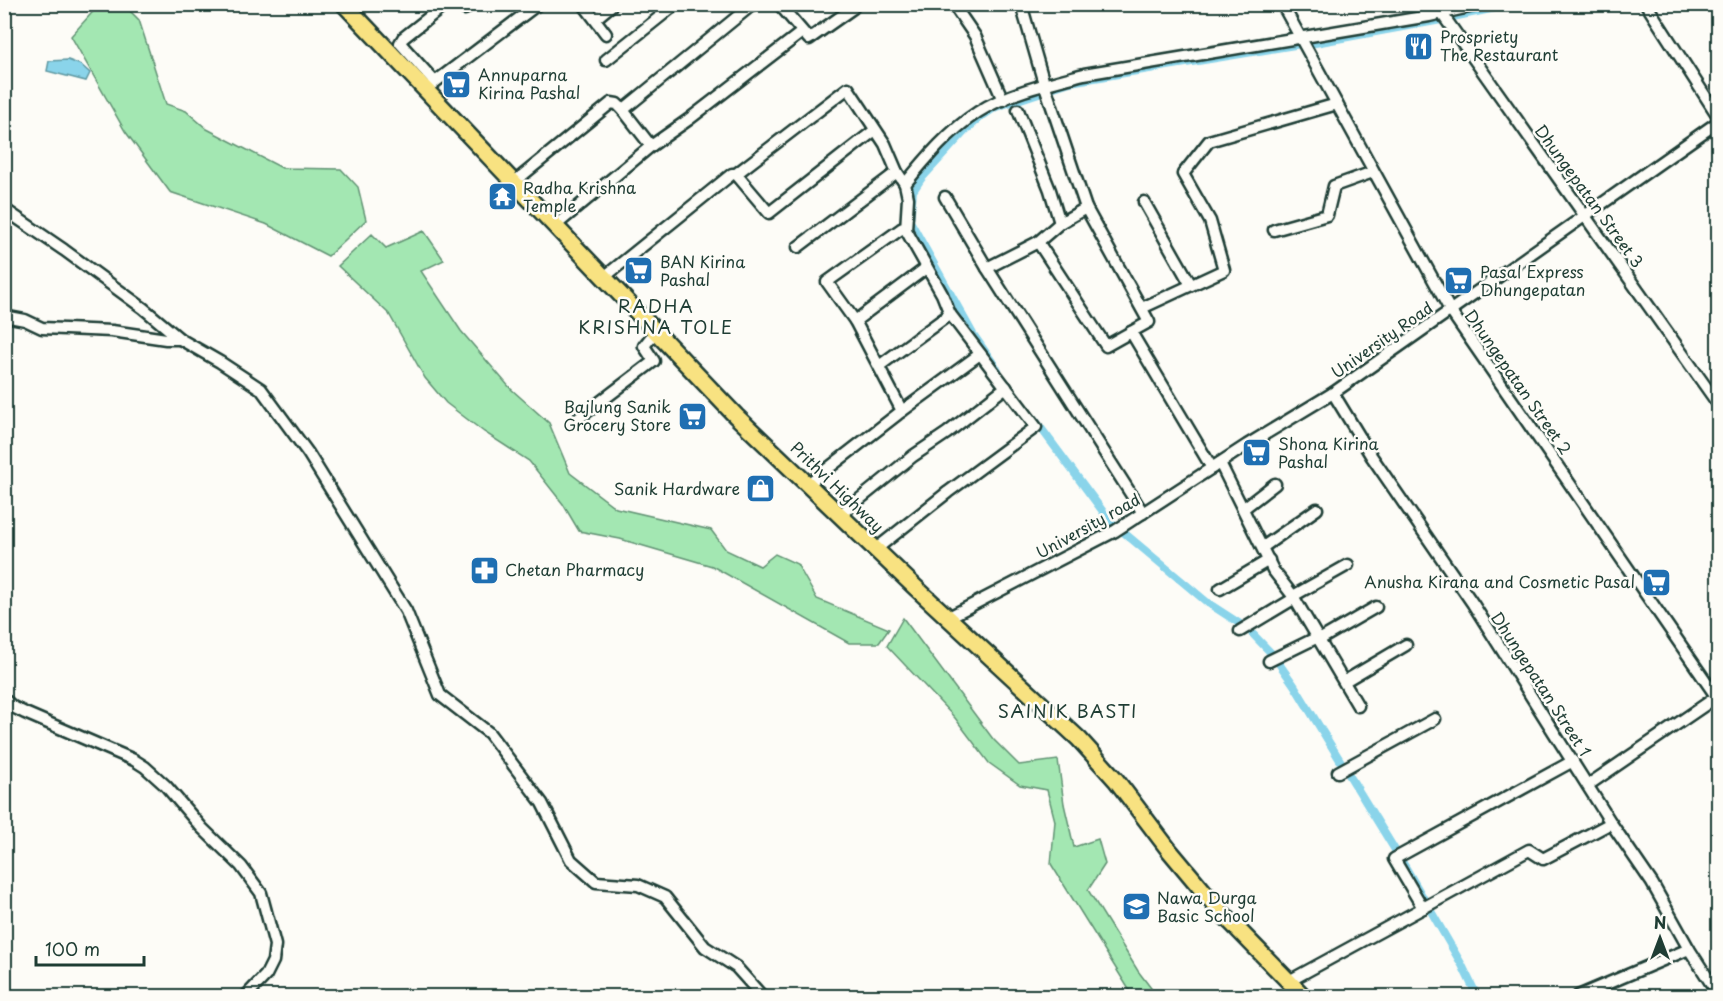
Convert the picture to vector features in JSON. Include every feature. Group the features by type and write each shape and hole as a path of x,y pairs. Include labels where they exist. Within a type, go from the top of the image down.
{"highway":[{"name":"Prithvi Highway","path":"344,4 430,86 513,183 736,416 1079,739 1116,780 1169,850 1220,911 1304,996"}],"street":[{"path":"446,4 403,38 400,43 430,86 538,4"},
{"path":"606,60 676,4"},
{"path":"623,110 753,4"},
{"path":"779,4 809,39 847,8"},
{"path":"953,4 975,36 1003,100"},
{"path":"1021,4 1044,84 1086,208 1149,322 1106,346 1038,242"},
{"name":"Dhungepatan Street 2","path":"1282,4 1450,310 1718,698"},
{"path":"905,184 952,132 979,111 1044,84 1084,74 1301,38 1438,9 1483,4"},
{"path":"1646,4 1719,116"},
{"path":"585,5 606,34"},
{"path":"595,19 612,5"},
{"name":"Dhungepatan Street 3","path":"1438,9 1445,22 1719,404"},
{"path":"555,226 651,146 802,32"},
{"path":"603,278 732,174 736,174 848,88 885,144 905,184 908,198 906,230 942,294 950,314 1036,427 876,549"},
{"path":"513,183 611,103 617,104 623,110 651,146"},
{"path":"1142,308 1224,270 1210,222 1183,174 1209,141 1337,104"},
{"path":"1018,110 1050,190 1060,223"},
{"name":"University Road","path":"1241,449 1333,393 1719,122"},
{"path":"736,174 769,213 875,130"},
{"path":"798,247 897,172"},
{"path":"1274,230 1327,216 1334,186 1373,172"},
{"path":"945,197 987,268 1143,513"},
{"path":"1144,202 1191,285"},
{"path":"987,268 1038,242 1060,223 1086,208"},
{"path":"4,209 143,308 180,339 220,362 261,390 308,453 406,611 440,695 489,733 542,803 571,860 596,882 638,885 665,897 705,947 736,967 762,996"},
{"path":"902,411 855,321 827,282 900,229 906,230"},
{"path":"855,321 926,268"},
{"path":"879,366 950,314"},
{"path":"4,316 25,320 42,328 112,331 180,339"},
{"path":"579,418 654,361 644,346 655,332"},
{"path":"1131,332 1244,508 1273,570 1294,597 1358,706"},
{"path":"808,484 980,354"},
{"path":"840,515 913,456 1006,387"},
{"name":"Dhungepatan Street 1","path":"1333,393 1372,457 1473,604 1611,823 1652,883 1689,949 1719,994"},
{"name":"University road","path":"949,617 1115,531 1241,449"},
{"path":"1244,508 1275,484"},
{"path":"1263,547 1317,509"},
{"path":"1220,589 1269,560"},
{"path":"1240,631 1348,565"},
{"path":"1269,661 1319,639 1376,607"},
{"path":"1345,681 1406,645"},
{"path":"1588,785 1718,698"},
{"path":"4,699 25,713 134,760 145,767 166,786 202,828 241,866 261,893 274,945 273,961 266,975 246,996"},
{"path":"1338,772 1435,718"},
{"path":"1423,909 1394,859 1573,761"},
{"path":"1289,981 1529,850 1543,859 1611,823"},
{"path":"1578,996 1689,949"}],"green space":[{"path":"99,5 124,5 139,20 166,104 186,111 207,129 282,168 341,169 358,187 366,220 328,256 266,224 170,192 125,131 71,36"},
{"path":"424,231 444,260 421,271 461,331 511,389 549,423 570,473 616,508 711,530 726,550 760,566 775,554 797,564 817,599 889,629 879,643 849,643 712,566 620,539 579,531 563,504 529,461 484,432 446,403 425,378 389,314 338,266 372,234 386,248"},
{"path":"903,618 993,739 1019,765 1058,760 1064,804 1074,847 1098,839 1105,864 1088,890 1138,971 1157,996 1133,996 1051,864 1055,821 1047,790 1020,785 989,763 955,718 887,646"}],"water":[{"path":"68,60 81,65 90,73 86,81 47,71 49,61"}],"waterway":[{"path":"1448,18 1514,4"},
{"path":"1315,43 1441,20"},
{"path":"1048,89 1070,82 1301,44"},
{"path":"998,370 973,334 910,221 913,191 921,179 965,131 981,117 996,107 1042,92"},
{"path":"1035,420 1110,521 1208,603 1248,629 1273,655 1294,685 1406,868 1462,965 1477,996"}],"place":[{"name":"Prospriety The Restaurant","path":"1419,46"},
{"name":"Annuparna Kirina Pashal","path":"457,84"},
{"name":"Radha Krishna Temple","path":"502,197"},
{"name":"BAN Kirina Pashal","path":"639,271"},
{"name":"Pasal Express Dhungepatan","path":"1459,281"},
{"name":"Bajlung Sanik Grocery Store","path":"692,416"},
{"name":"Shona Kirina Pashal","path":"1257,453"},
{"name":"Sanik Hardware","path":"761,489"},
{"name":"Chetan Pharmacy","path":"484,570"},
{"name":"Anusha Kirana and Cosmetic Pasal","path":"1656,582"},
{"name":"Nawa Durga Basic School","path":"1136,907"}],"district":[{"name":"RADHA KRISHNA TOLE","path":"656,317"},
{"name":"SAINIK BASTI","path":"1068,712"}]}
